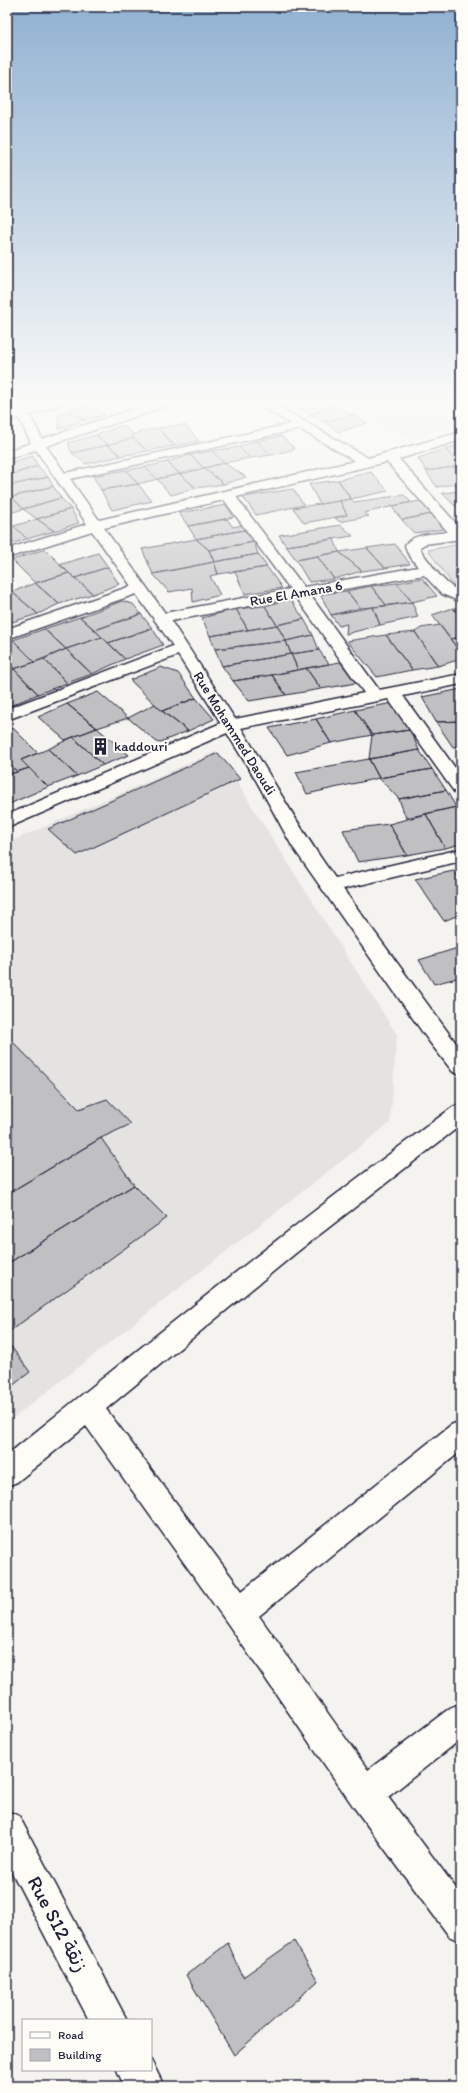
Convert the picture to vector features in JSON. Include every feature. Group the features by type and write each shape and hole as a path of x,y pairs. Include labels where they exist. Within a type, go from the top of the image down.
{"street":[{"name":"Rue Mohammed Daoudi","path":"76,496 139,588 163,618 231,725 299,842 461,1066"},
{"path":"7,554 97,525 228,496 300,592 374,696"},
{"path":"425,496 460,534"},
{"path":"460,534 421,540 412,545 414,552 449,592 461,597"},
{"name":"Rue El Amana 6","path":"163,618 300,592 429,570"},
{"path":"7,634 139,588"},
{"path":"7,715 182,648"},
{"path":"7,822 231,725 461,679"},
{"path":"393,693 461,789"},
{"path":"331,885 461,856"},
{"path":"7,1473 321,1220 409,1151 461,1113"},
{"path":"88,1407 239,1613 365,1794 461,1924"},
{"path":"239,1613 461,1434"},
{"path":"365,1794 461,1719"},
{"name":"Rue S12 زنقة","path":"7,1828 108,2019"},
{"path":"137,2071 145,2086"}],"shaded area":[{"path":"461,544 461,592 458,592 428,550"},
{"path":"217,751 397,1035 390,1123 7,1423 7,843"}],"building":[{"path":"59,496 61,498 23,509 12,497"},
{"path":"104,496 148,496 152,501 112,510"},
{"path":"298,496 304,505 256,515 243,497"},
{"path":"315,496 349,496 351,499 320,504"},
{"path":"349,496 366,496 351,499"},
{"path":"405,496 411,502 364,513 369,516 340,522 335,518 347,515 340,501 351,499 354,502"},
{"path":"445,496 461,496 461,505 455,506"},
{"path":"12,497 23,509 7,514 7,498"},
{"path":"61,498 71,509 37,519 23,509"},
{"path":"340,501 347,515 304,523 293,508"},
{"path":"420,501 431,514 402,520 391,506"},
{"path":"226,505 234,517 188,526 179,513"},
{"path":"71,509 79,523 54,531 37,519"},
{"path":"431,514 444,529 414,533 402,520"},
{"path":"37,519 54,531 27,539 14,526"},
{"path":"227,519 233,527 243,525 244,530 196,539 188,526"},
{"path":"341,525 353,536 286,546 279,535"},
{"path":"14,526 27,539 7,545 7,528"},
{"path":"244,530 254,542 209,550 196,539"},
{"path":"196,539 209,550 214,562 153,574 142,549"},
{"path":"334,539 339,552 296,560 286,546"},
{"path":"254,542 258,554 214,562 209,550"},
{"path":"395,544 410,564 385,568 367,548"},
{"path":"367,548 385,568 362,571 339,552"},
{"path":"45,549 69,573 35,583 12,560"},
{"path":"339,552 362,571 334,579 317,556"},
{"path":"98,553 108,567 75,578 59,565"},
{"path":"258,554 267,567 218,574 214,562"},
{"path":"317,556 334,579 309,582 296,560"},
{"path":"214,562 218,574 210,576 220,595 193,602 192,588 169,592 153,574"},
{"path":"108,567 119,584 93,594 75,578"},
{"path":"267,567 282,588 245,594 235,572"},
{"path":"69,573 93,594 59,604 35,583"},
{"path":"422,578 437,596 412,602 397,583"},
{"path":"35,583 59,604 38,614 12,592"},
{"path":"397,583 412,602 387,606 371,586"},
{"path":"371,586 387,606 360,608 347,591"},
{"path":"347,591 360,608 331,615 320,594"},
{"path":"12,592 38,614 12,622 7,618 7,593"},
{"path":"290,599 304,619 277,625 265,606"},
{"path":"122,601 133,604 141,614 95,630 80,617"},
{"path":"412,602 418,617 380,625 373,607"},
{"path":"265,606 277,625 248,630 236,609"},
{"path":"373,607 380,625 346,634 347,624 339,626 331,615"},
{"path":"453,608 461,618 461,637 450,639 432,615"},
{"path":"453,608 461,608 461,618"},
{"path":"236,609 248,630 210,636 202,618"},
{"path":"141,614 152,628 108,643 95,630"},
{"path":"80,617 102,637 66,649 44,629"},
{"path":"304,619 313,635 286,641 277,625"},
{"path":"277,625 286,641 215,649 210,636"},
{"path":"440,625 461,653 461,659 438,666 415,632 421,628"},
{"path":"152,628 163,645 125,659 108,643"},
{"path":"44,629 66,649 35,662 13,640"},
{"path":"415,632 438,666 412,670 386,635"},
{"path":"313,635 319,650 291,654 286,641"},
{"path":"386,635 412,670 377,677 347,641"},
{"path":"102,637 125,659 92,674 66,649"},
{"path":"461,637 461,653 450,639"},
{"path":"13,640 35,662 14,669 7,661 7,642"},
{"path":"286,641 291,654 222,666 215,649"},
{"path":"66,649 92,674 67,683 44,659"},
{"path":"319,650 329,664 298,670 291,654"},
{"path":"291,654 298,670 233,681 222,666"},
{"path":"44,659 67,683 38,694 14,669"},
{"path":"7,661 14,669 7,672"},
{"path":"340,662 356,683 321,689 306,668"},
{"path":"161,667 178,673 196,698 162,711 130,680"},
{"path":"306,668 321,689 286,695 272,675"},
{"path":"14,669 38,694 7,707 7,672"},
{"path":"272,675 286,695 249,701 233,681"},
{"path":"461,689 461,721 436,722 422,697"},
{"path":"98,692 128,718 97,728 67,704"},
{"path":"196,698 214,719 188,731 162,711"},
{"path":"393,703 410,730 372,735 355,710"},
{"path":"67,704 97,728 65,740 38,717"},
{"path":"155,704 188,731 158,743 128,718"},
{"path":"355,710 372,735 331,743 316,719"},
{"path":"316,719 331,743 287,755 269,728"},
{"path":"461,721 461,746 453,747 436,722"},
{"path":"13,728 38,753 21,760 29,768 17,772 7,761 7,730"},
{"name":"kaddouri","path":"97,728 129,755 103,765 73,737"},
{"path":"410,730 419,750 369,759 372,735"},
{"path":"73,737 103,765 77,776 48,749"},
{"path":"48,749 77,776 48,787 21,760"},
{"path":"419,750 432,769 379,778 369,759"},
{"path":"218,753 240,779 77,855 48,829"},
{"path":"369,759 379,778 307,794 296,772"},
{"path":"7,761 17,772 7,775"},
{"path":"29,768 48,787 7,805 7,775"},
{"path":"432,769 446,790 399,799 379,778"},
{"path":"446,790 456,807 406,818 399,799"},
{"path":"456,807 461,814 461,844 445,848 426,814"},
{"path":"426,814 445,848 407,855 389,824"},
{"path":"389,824 407,855 358,862 343,830"},
{"path":"454,871 461,881 461,914 444,921 415,879"},
{"path":"461,947 461,977 434,984 419,960"},
{"path":"7,1036 79,1109 107,1099 131,1124 101,1138 7,1194"},
{"path":"101,1138 134,1185 7,1264 7,1194"},
{"path":"134,1185 167,1218 7,1333 7,1264"},
{"path":"7,1341 30,1372 7,1390"},
{"path":"294,1941 318,1981 234,2055 186,1975 228,1943 243,1977"}],"place":[{"name":"kaddouri","path":"101,746"}]}
